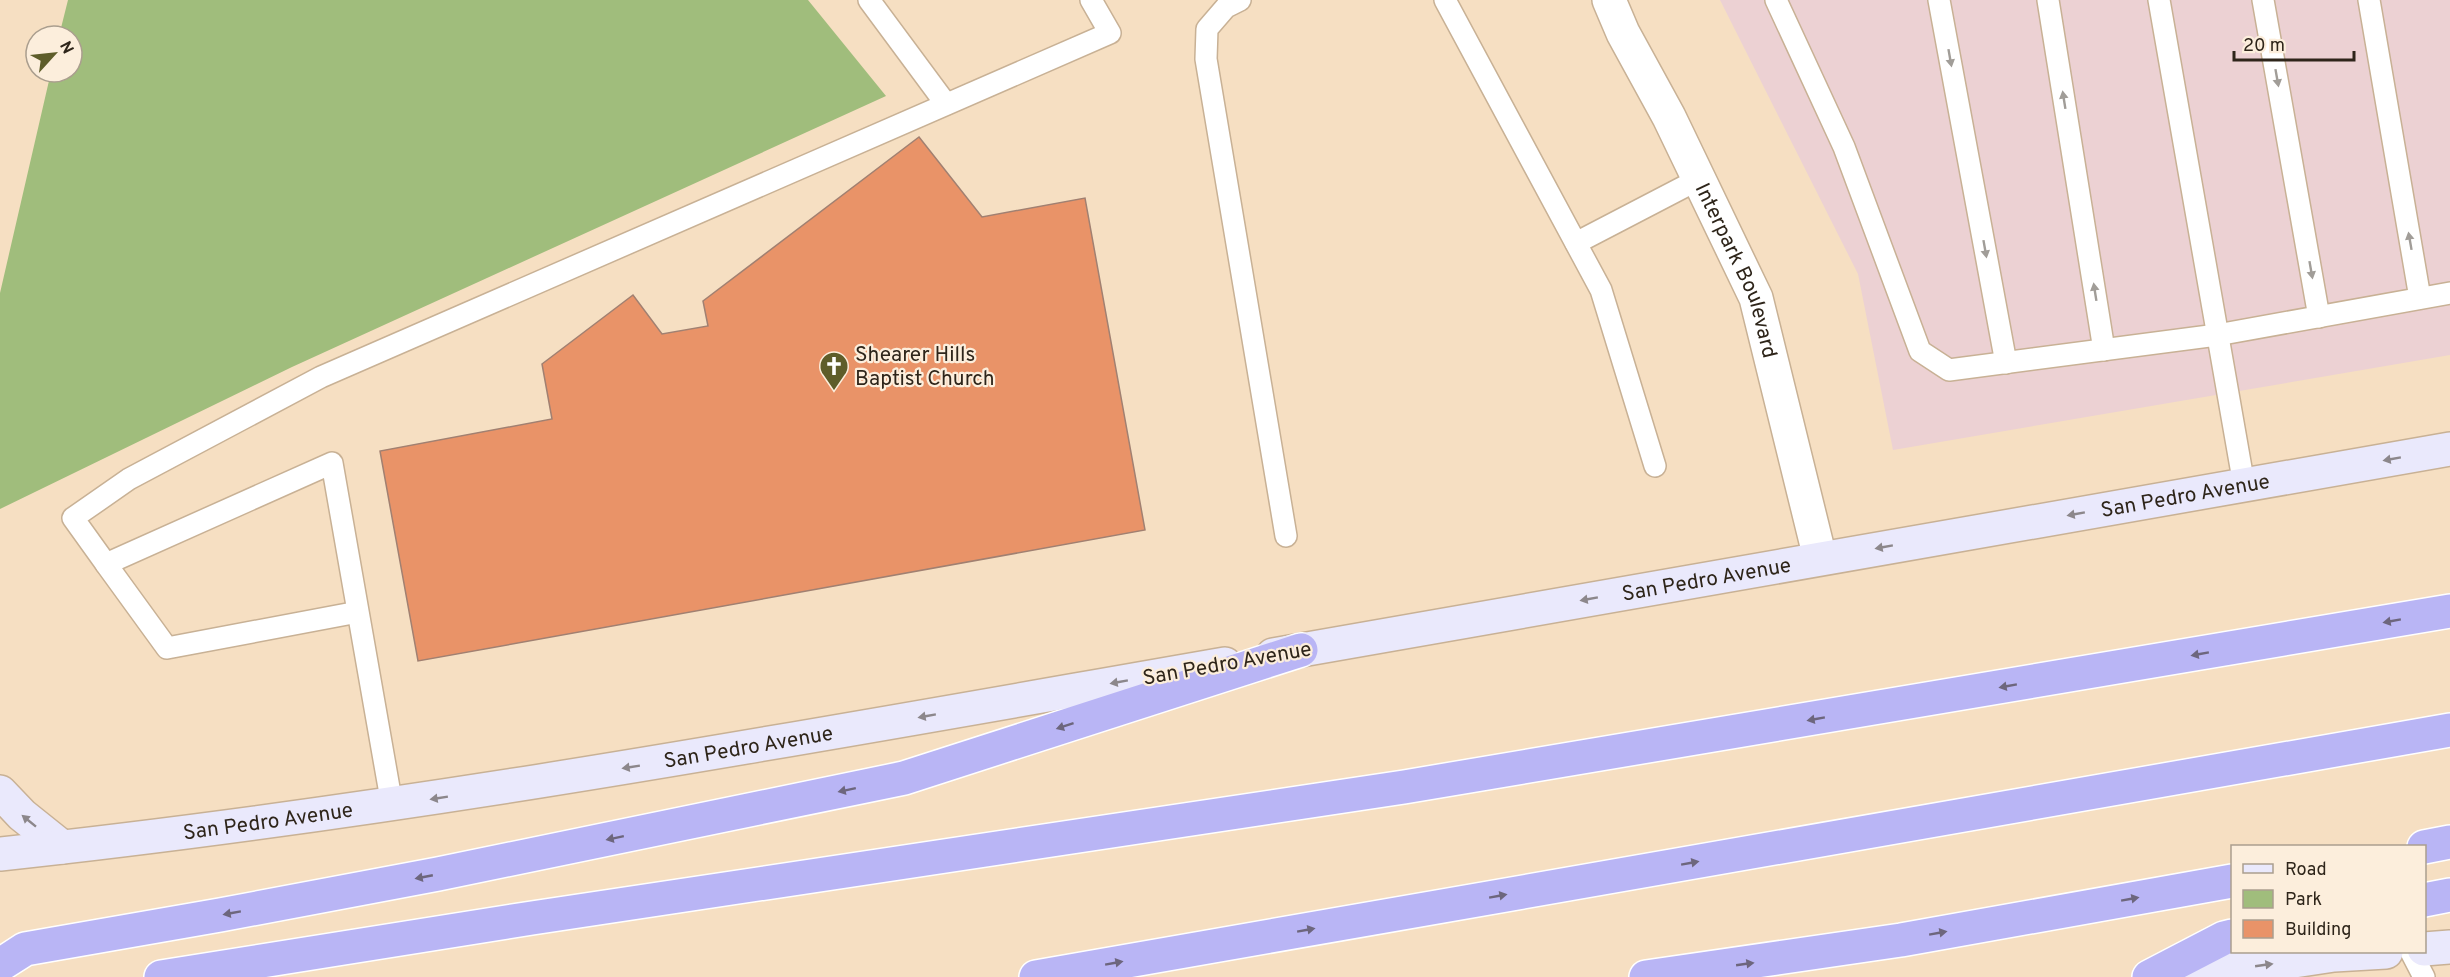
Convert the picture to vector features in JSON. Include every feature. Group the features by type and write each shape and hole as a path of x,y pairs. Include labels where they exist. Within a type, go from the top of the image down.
{"highway":[{"path":"161,977 532,918 1416,786 2450,611"},
{"path":"0,965 25,949 438,874 904,778 1301,650"},
{"path":"1036,977 2450,730"},
{"path":"2426,847 2450,842"},
{"path":"1646,977 1901,940 2231,881"},
{"path":"2426,900 2450,895"},
{"path":"2149,977 2231,936"}],"main road":[{"name":"San Pedro Avenue","path":"0,854 392,805 645,765 2450,449"},
{"path":"0,792 22,815 62,847"},
{"path":"2426,949 2450,948"},
{"path":"2186,977 2323,966 2378,953"}],"street":[{"name":"Interpark Boulevard","path":"1609,0 1756,298 1820,558"}],"lane":[{"path":"869,0 946,104"},
{"path":"357,612 167,648 73,518 129,479 321,377 1110,33 1091,0"},
{"path":"1240,0 1226,7 1207,29 1206,59 1286,536"},
{"path":"1445,0 1601,290 1655,466"},
{"path":"1776,0 1844,147 1920,351 1949,370 2217,335 2450,293"},
{"path":"1940,0 2006,363"},
{"path":"2048,0 2104,350"},
{"path":"2159,0 2244,485"},
{"path":"2264,0 2319,317"},
{"path":"2369,0 2420,298"},
{"path":"1576,243 1699,179"},
{"path":"106,564 332,463 392,805"},
{"path":"2412,953 2424,977"}],"shaded area":[{"path":"1720,0 2450,0 2450,355 1893,450 1858,274"}],"green space":[{"path":"68,0 808,0 886,96 292,367 0,509 0,293 48,84 84,84 84,24 62,24"}],"building":[{"name":"Shearer Hills Baptist Church","path":"919,137 982,217 1085,198 1145,530 418,661 380,451 552,419 542,364 633,295 662,334 708,326 703,301"}],"place":[{"name":"Shearer Hills Baptist Church","path":"834,392"}]}
